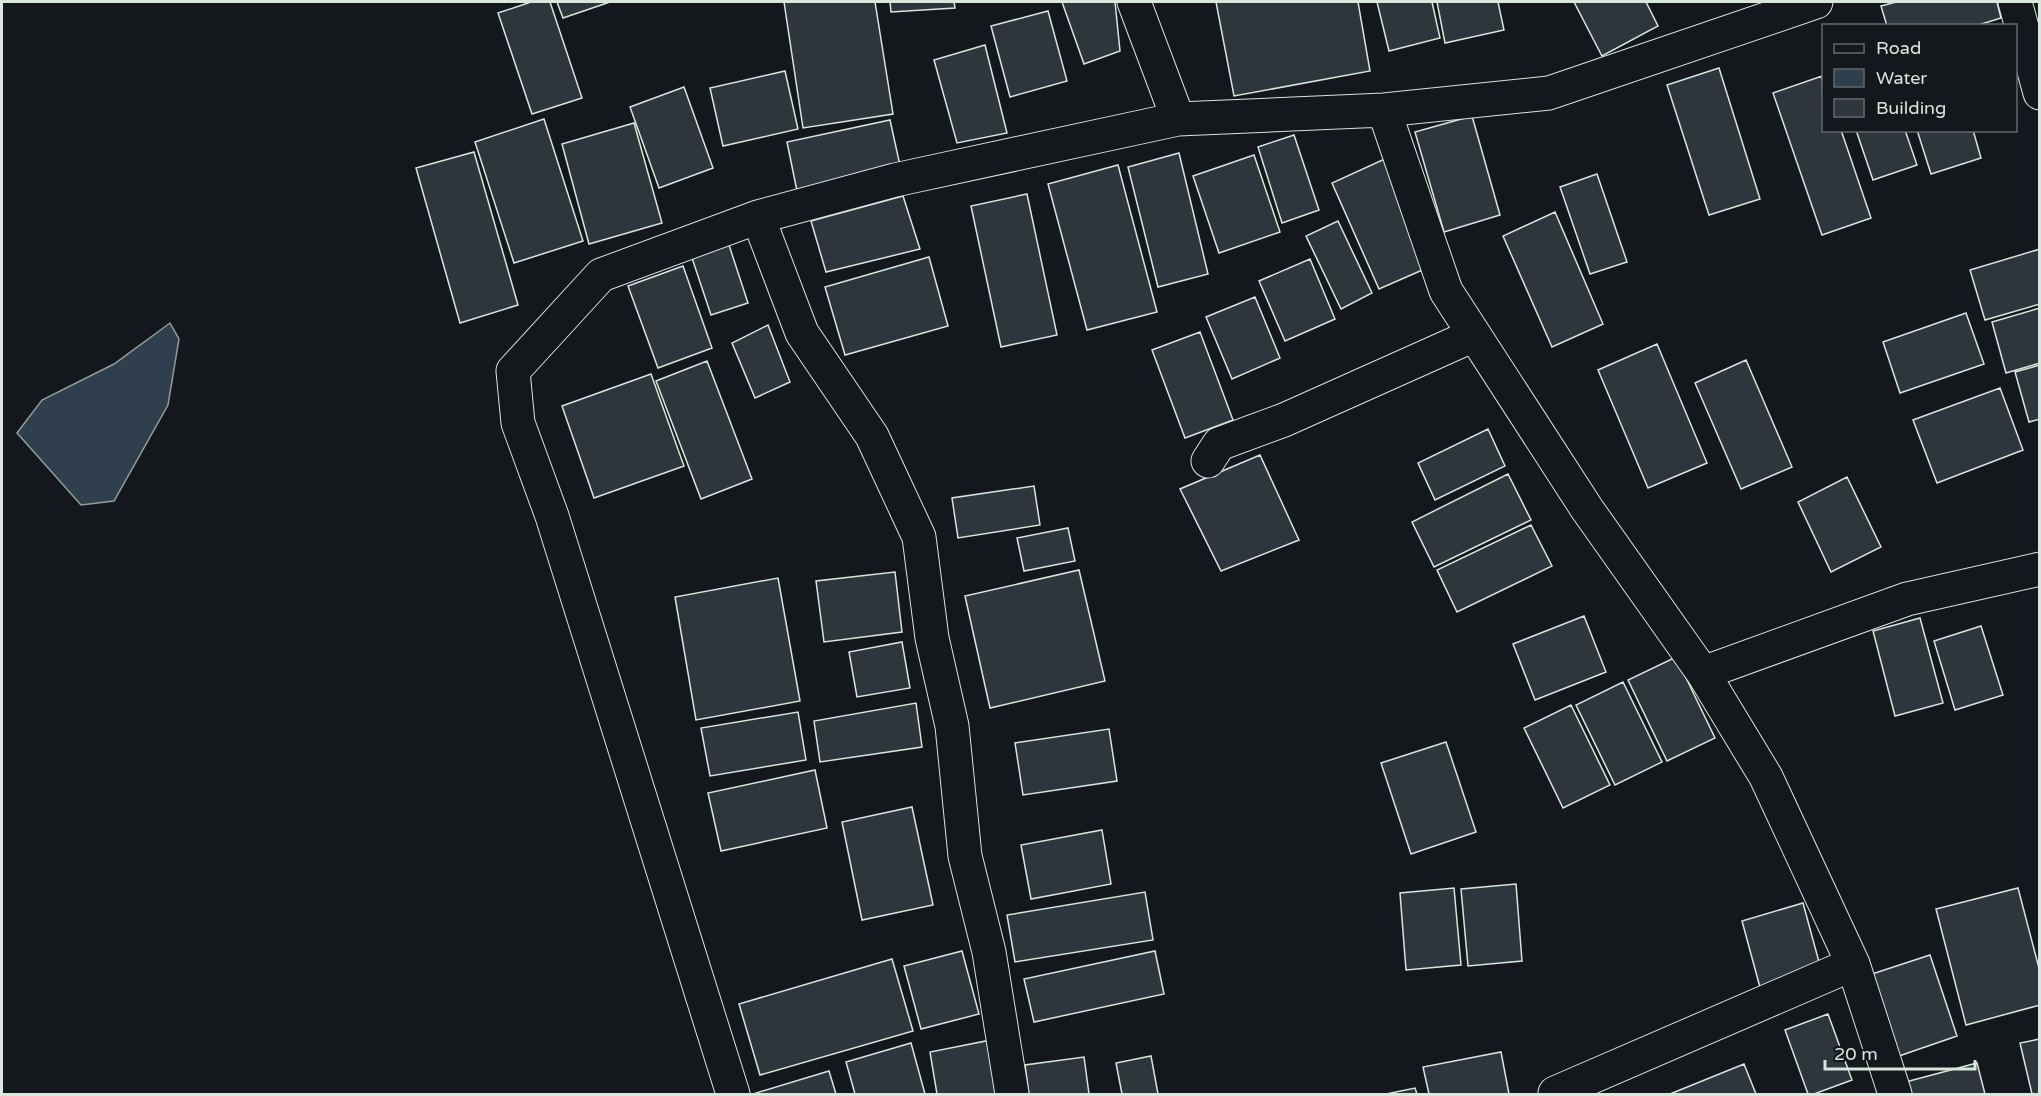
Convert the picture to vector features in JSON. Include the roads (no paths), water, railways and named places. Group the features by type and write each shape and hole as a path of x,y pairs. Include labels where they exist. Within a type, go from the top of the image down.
{"street":[{"path":"1134,2 1178,119"},
{"path":"733,1095 552,516 518,423 513,371 602,275 758,217 895,180 1178,119 1384,110 1549,93 1816,2"},
{"path":"2015,2 2040,93"},
{"path":"1384,110 1446,291 1587,510 1703,673 1766,777 1852,964 1894,1095"},
{"path":"758,217 802,333 872,435 919,537 932,638 952,726 964,856 988,952 1012,1095"},
{"path":"1208,461 1219,444 1284,420 1474,335"},
{"path":"1703,673 1907,599 2040,569"},
{"path":"1555,1094 1852,964"}],"water":[{"path":"170,323 179,339 168,405 114,501 81,505 17,433 42,400 114,364"}]}
